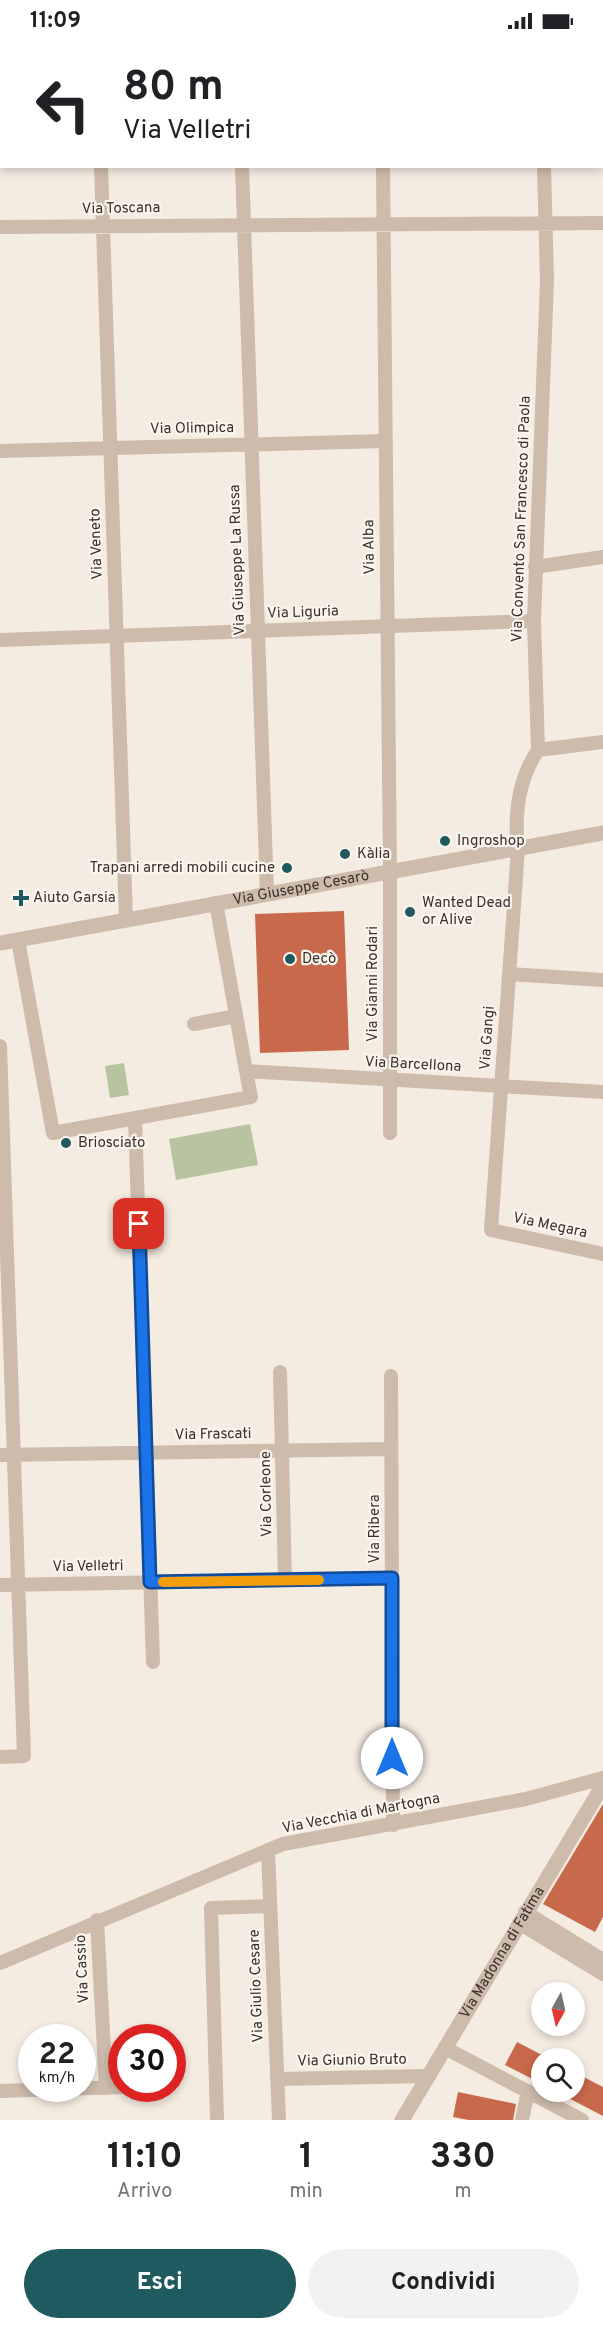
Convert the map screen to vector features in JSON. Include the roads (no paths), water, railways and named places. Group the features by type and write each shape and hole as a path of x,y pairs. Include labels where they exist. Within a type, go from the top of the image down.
{"street":[{"name":"Via Veneto","path":"101,168 126,920"},
{"name":"Via Giuseppe La Russa","path":"242,168 242,224 267,894"},
{"name":"Via Alba","path":"383,168 390,872"},
{"name":"Via Convento San Francesco di Paola","path":"538,750 534,621 547,280 544,168"},
{"name":"Via Toscana","path":"0,227 603,223"},
{"name":"Via Olimpica","path":"0,451 385,441"},
{"path":"535,567 603,557"},
{"name":"Via Liguria","path":"0,640 534,621"},
{"path":"538,750 603,742"},
{"name":"Via Gangi","path":"491,1230 518,849 514,821 525,768 538,750"},
{"name":"Via Giuseppe Cesarò","path":"0,943 603,833"},
{"name":"Via Gianni Rodari","path":"390,872 390,1133"},
{"path":"18,940 53,1133 251,1097 252,1072 236,1016 216,903"},
{"path":"509,974 603,980"},
{"path":"194,1024 236,1016"},
{"path":"0,1046 24,1756 0,1757"},
{"name":"Via Barcellona","path":"252,1072 603,1092"},
{"path":"135,1118 153,1662"},
{"name":"Via Megara","path":"491,1230 603,1254"},
{"name":"Via Corleone","path":"280,1372 285,1580"},
{"name":"Via Ribera","path":"391,1376 393,1825"},
{"name":"Via Frascati","path":"0,1455 391,1449"},
{"name":"Via Velletri","path":"0,1585 392,1578"},
{"name":"Via Vecchia di Martogna","path":"0,1963 97,1920 283,1844 526,1798 603,1778"},
{"name":"Via Madonna di Fatima","path":"402,2120 603,1785"},
{"name":"Via Giulio Cesare","path":"268,1850 279,2120"},
{"path":"217,2120 211,1908 270,1906"},
{"path":"522,1918 603,1960"},
{"path":"522,1918 603,1974"},
{"name":"Via Cassio","path":"97,1920 106,2088"},
{"path":"445,2048 582,2120"},
{"name":"Via Giunio Bruto","path":"277,2079 428,2076"},
{"path":"0,2091 106,2088"},
{"path":"522,2120 528,2091"}],"place":[{"name":"Ingroshop","path":"445,841"},
{"name":"Kàlia","path":"345,854"},
{"name":"Trapani arredi mobili cucine","path":"287,868"},
{"name":"Aiuto Garsia","path":"21,898"},
{"name":"Wanted Dead or Alive","path":"410,912"},
{"name":"Decò","path":"290,959"},
{"name":"Briosciato","path":"66,1143"}]}
